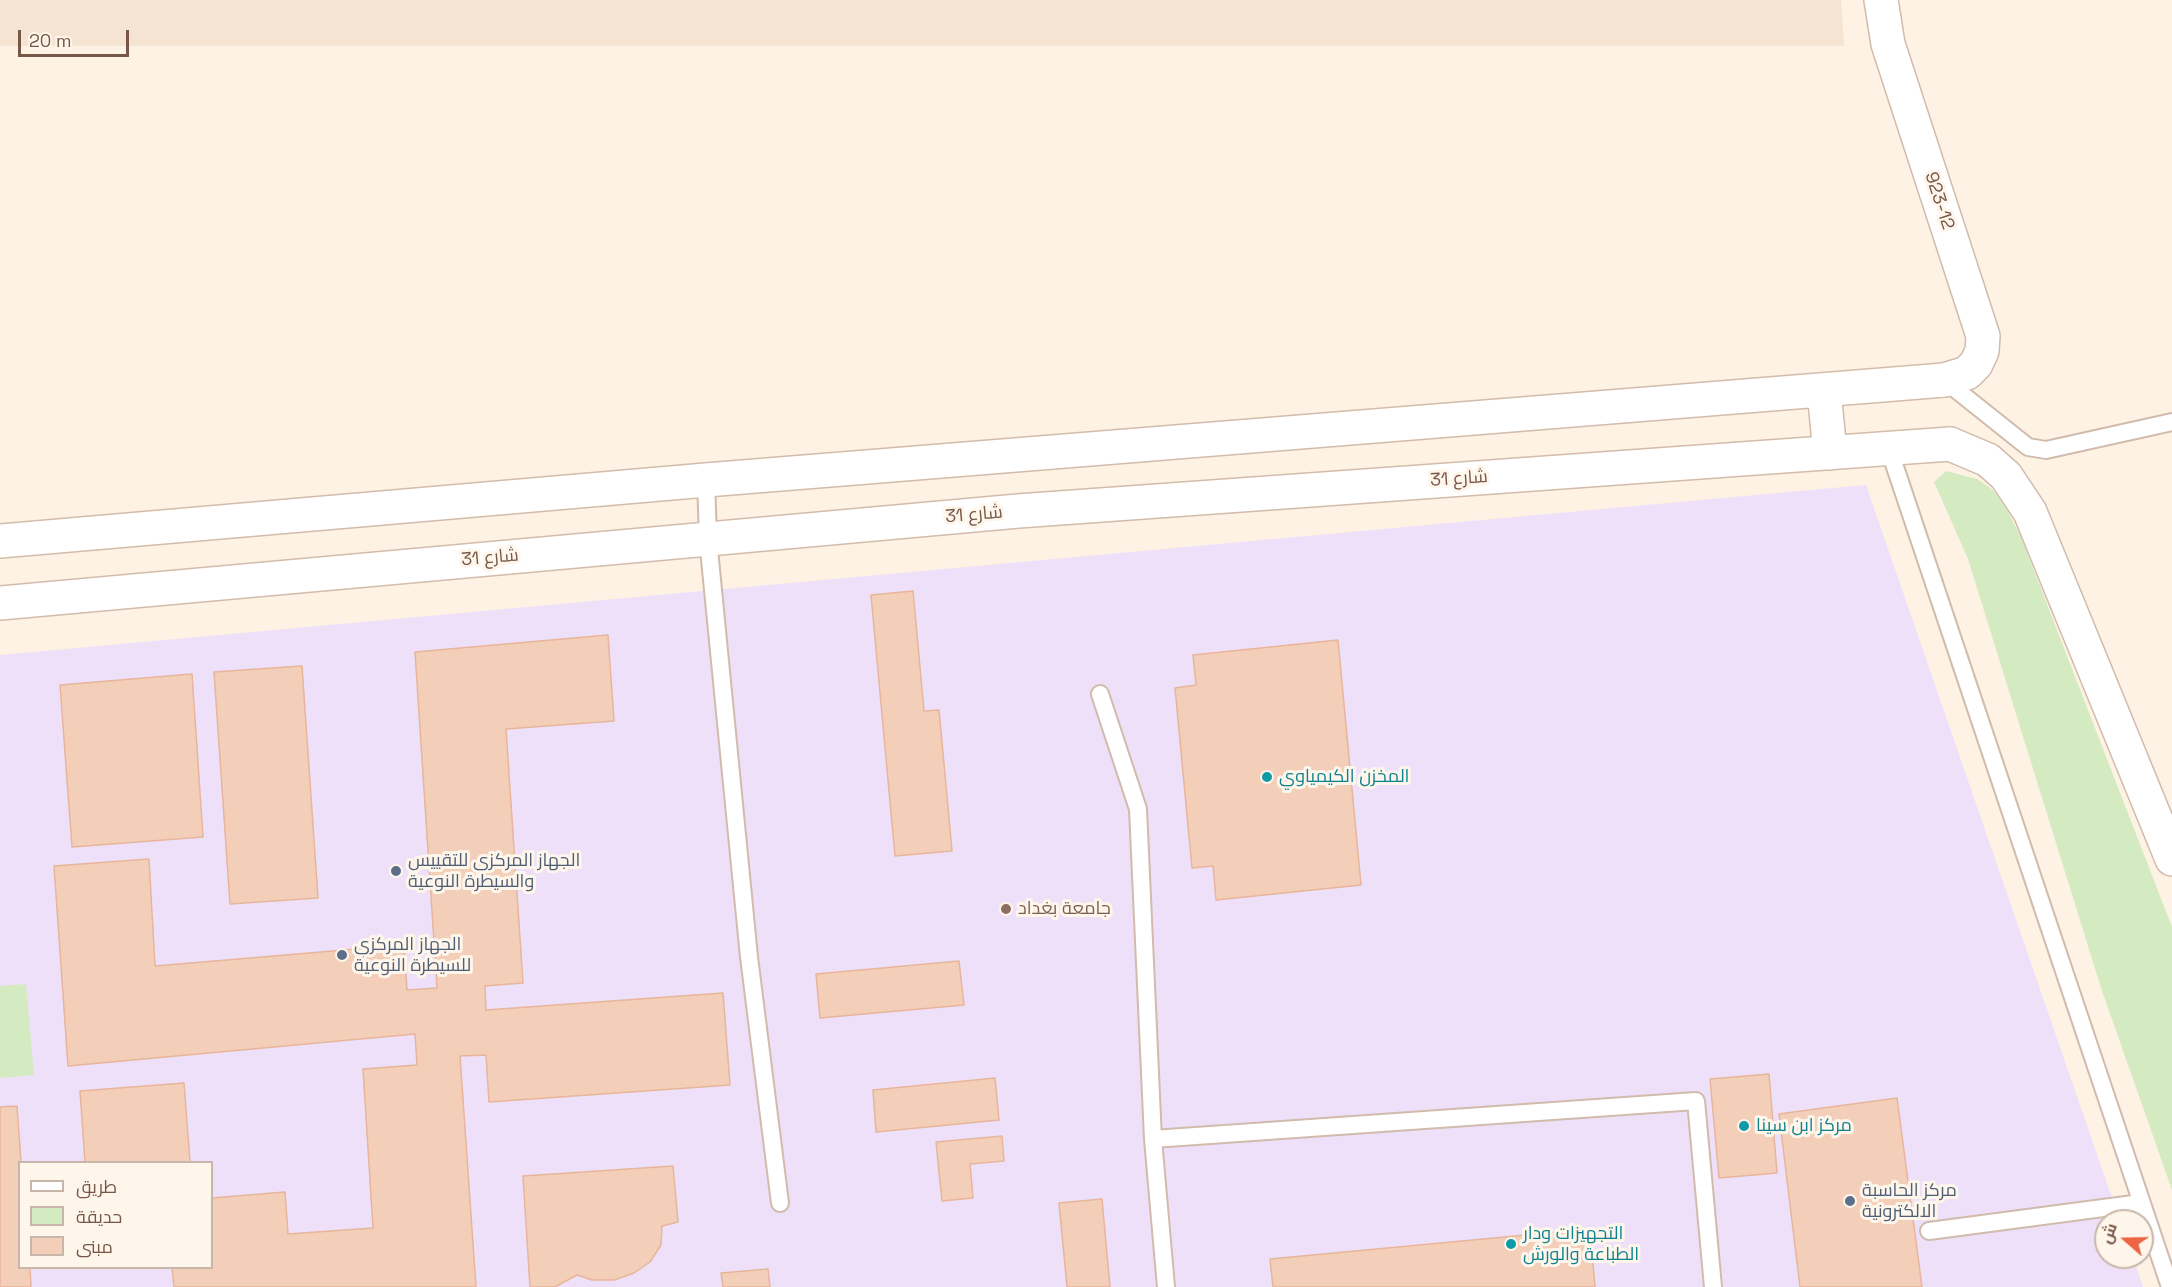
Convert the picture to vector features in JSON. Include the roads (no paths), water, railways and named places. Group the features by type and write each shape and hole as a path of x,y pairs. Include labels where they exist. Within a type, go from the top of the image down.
{"street":[{"name":"923-12","path":"1881,0 1888,44 1983,336 1982,351 1976,364 1967,373 1944,380"},
{"path":"0,541 706,480 1944,380"},
{"path":"1824,391 1830,453"},
{"name":"شارع 31","path":"0,603 1018,511 1950,444 1988,460 2018,491 2030,512 2172,859"}],"lane":[{"path":"1944,380 2028,447 2046,450 2172,422"},
{"path":"1889,449 2170,1287"},
{"path":"706,480 708,539 749,957 780,1203"},
{"path":"1100,694 1138,809 1153,1139 1166,1287"},
{"path":"1153,1139 1696,1101 1713,1287"},
{"path":"1929,1231 2141,1203"}],"place":[{"name":"المخزن الكيمياوي","path":"1267,777"},
{"name":"الجهاز المركزي للتقييس والسيطرة النوعية","path":"396,871"},
{"name":"جامعة بغداد","path":"1006,909"},
{"name":"الجهاز المركزي للسيطرة النوعية","path":"342,955"},
{"name":"مركز ابن سينا","path":"1744,1126"},
{"name":"مركز الحاسبة الالكترونية","path":"1850,1201"},
{"name":"التجهيزات ودار الطباعة والورش","path":"1511,1244"}]}
